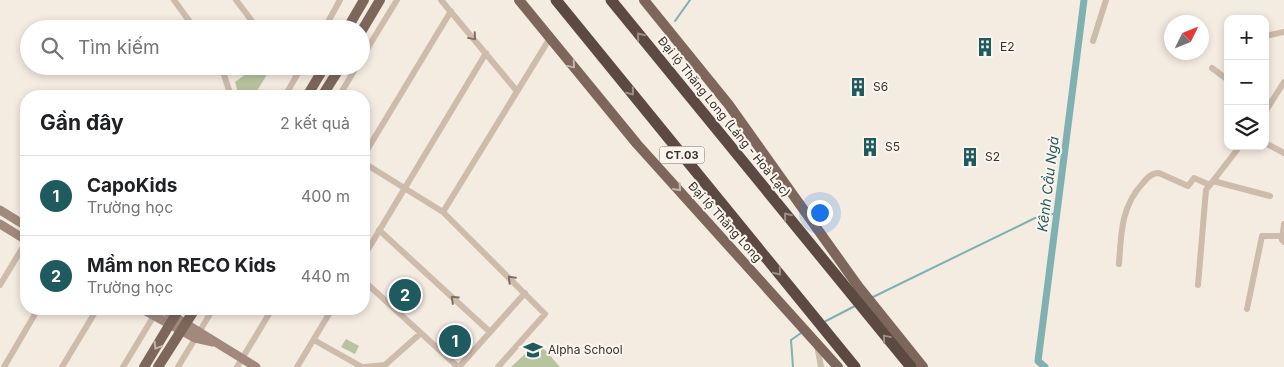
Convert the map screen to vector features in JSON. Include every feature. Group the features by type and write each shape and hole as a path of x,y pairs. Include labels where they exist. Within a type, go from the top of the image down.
{"highway":[{"name":"CT.03","path":"556,0 855,367"},
{"name":"Đại lộ Thăng Long (Láng - Hoà Lạc)","path":"611,0 910,367"}],"main road":[{"path":"352,20 364,0"},
{"path":"368,20 380,0"},
{"name":"Đại lộ Thăng Long","path":"519,0 637,144 838,367"},
{"path":"644,0 729,105 858,286 923,367"},
{"path":"311,90 320,75"},
{"path":"326,90 335,75"},
{"path":"158,367 191,315"},
{"path":"144,367 175,317"}],"street":[{"path":"174,0 188,20"},
{"path":"236,0 251,20"},
{"path":"329,20 340,0"},
{"path":"370,45 397,0"},
{"path":"441,0 516,90"},
{"path":"1093,41 1106,0"},
{"path":"370,145 451,11"},
{"path":"1269,35 1284,32"},
{"path":"443,212 516,90 550,38"},
{"path":"370,246 486,53"},
{"path":"1212,68 1224,77"},
{"path":"224,75 229,90"},
{"path":"288,90 296,75"},
{"path":"343,90 352,75"},
{"path":"1269,106 1284,82"},
{"path":"1269,145 1284,153"},
{"path":"1198,285 1206,190 1237,150"},
{"path":"370,167 443,212 545,314 498,367"},
{"path":"1119,264 1126,208 1136,191 1150,176 1159,173 1188,186 1194,178 1270,196"},
{"path":"0,210 20,222"},
{"path":"0,224 20,237"},
{"path":"1247,309 1262,236 1283,239 1284,224"},
{"path":"379,230 490,332"},
{"path":"0,285 2,276 20,250"},
{"path":"370,286 459,367 525,293"},
{"path":"4,367 34,315"},
{"path":"62,367 93,315"},
{"path":"123,367 156,315"},
{"path":"178,367 209,315"},
{"path":"240,363 268,315"},
{"path":"297,367 329,315"},
{"path":"175,317 183,327 213,342 240,363 256,367"},
{"path":"314,340 363,367 384,365 421,333"},
{"path":"816,341 821,367"}],"green space":[{"path":"245,75 267,75 258,90 237,90 235,82"},
{"path":"346,339 359,346 355,354 341,347"},
{"path":"538,342 560,367 511,367"}],"waterway":[{"path":"675,21 690,0"},
{"name":"Kênh Cầu Ngà","path":"1045,367 1038,361 1084,0"},
{"path":"873,297 1035,218 1057,213"},
{"path":"824,322 855,306"},
{"path":"793,367 791,340 801,333"}],"place":[{"name":"E2","path":"985,47"},
{"name":"S6","path":"858,87"},
{"name":"S5","path":"870,147"},
{"name":"S2","path":"970,157"},
{"name":"Mầm non RECO Kids","path":"405,295"},
{"name":"CapoKids","path":"455,341"},
{"name":"Alpha School","path":"533,350"}]}
